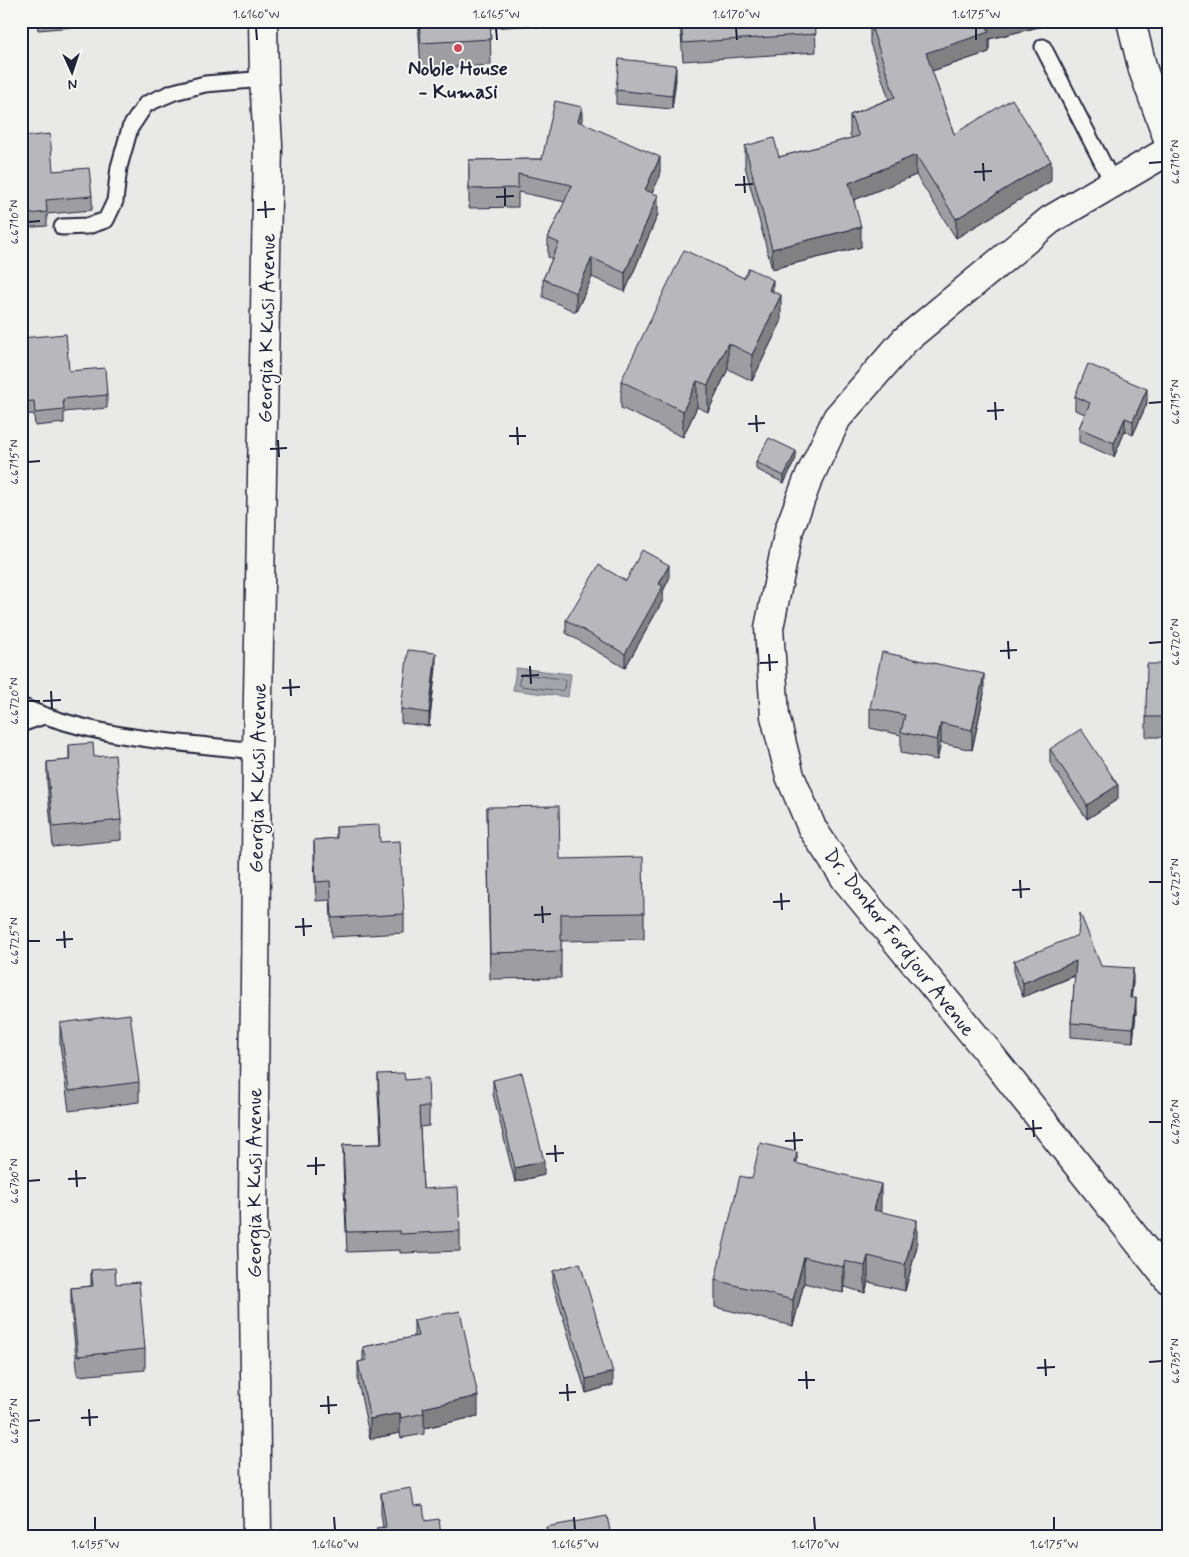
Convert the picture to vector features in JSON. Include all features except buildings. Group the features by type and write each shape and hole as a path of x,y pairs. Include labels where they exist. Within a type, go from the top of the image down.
{"street":[{"name":"Georgia K Kusi Avenue","path":"256,1536 253,1204 257,751 268,234 268,145 263,21"},
{"path":"1131,21 1143,70 1168,139"},
{"name":"Dr. Donkor Fordjour Avenue","path":"1168,151 1050,220 905,340 837,418 807,482 789,530 769,628 775,716 790,776 812,828 847,881 984,1048 1168,1279"}],"lane":[{"path":"1043,47 1113,183"},
{"path":"62,227 88,226 106,220 115,202 119,167 130,128 146,104 174,92 205,84 264,79"},
{"path":"21,706 44,716 124,736 257,751"},
{"path":"21,724 44,716"}],"water":[{"path":"516,668 571,674 568,697 513,690"}],"place":[{"name":"Noble House - Kumasi","path":"458,48"}]}
